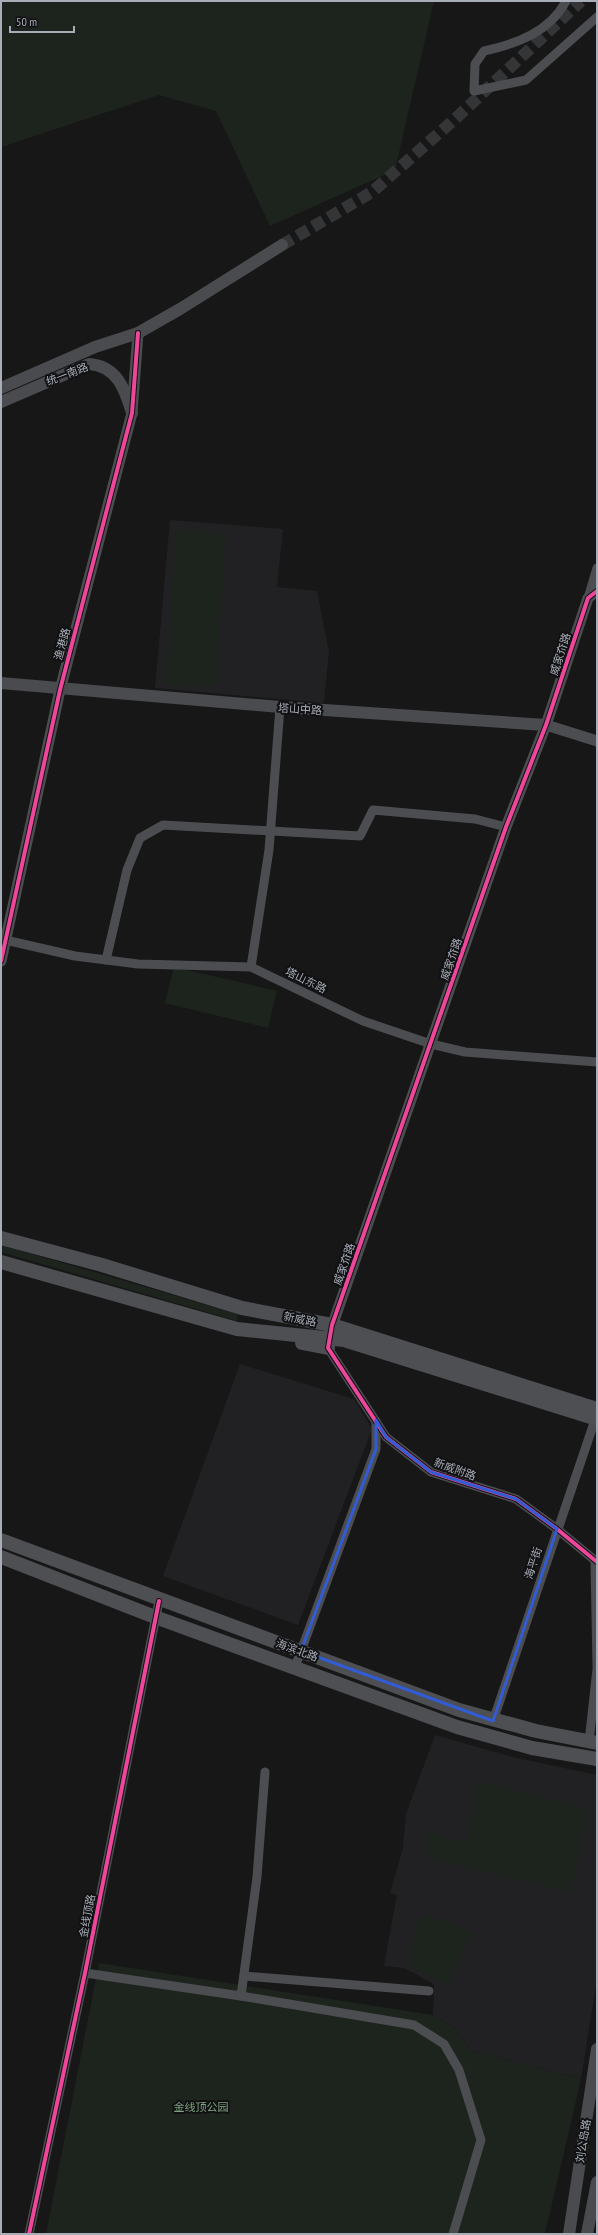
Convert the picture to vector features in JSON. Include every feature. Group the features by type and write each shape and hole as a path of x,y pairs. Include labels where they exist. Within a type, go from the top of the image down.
{"main road":[{"name":"统一南路","path":"1,388 95,347 138,332 180,309 282,245"},
{"name":"统一南路","path":"1,402 81,366 94,364 110,371 121,381 132,413"},
{"name":"塔山中路","path":"1,683 60,690 280,707 546,725"},
{"name":"新威路","path":"1,1238 102,1265 330,1337 597,1415"},
{"name":"新威路","path":"1,1262 237,1329 330,1337"},
{"name":"海滨北路","path":"1,1540 458,1710 493,1721 593,1742"},
{"name":"海滨北路","path":"1,1557 155,1617 489,1736 538,1749 597,1759"},
{"name":"刘公岛路","path":"569,2234 597,2049"},
{"path":"587,2234 597,2182"}],"street":[{"path":"566,1 561,11 536,32 513,44 484,51 474,64 474,91 526,80 597,17"},
{"name":"渔港路","path":"1,961 3,939 60,690 132,413 138,332"},
{"path":"588,598 597,568"},
{"path":"588,598 597,591"},
{"name":"威家夼路","path":"330,1337 506,827 546,725 588,598"},
{"path":"251,967 271,831 280,707"},
{"name":"塔山中路","path":"546,725 597,741"},
{"path":"106,960 128,870 140,838 163,825 360,836 373,810 475,818 506,827"},
{"name":"塔山东路","path":"3,939 75,956 138,964 251,967 363,1021 431,1044 465,1052 597,1062"},
{"name":"新威附路","path":"330,1337 386,1437 431,1472 516,1499 557,1529 596,1562"},
{"name":"海平街","path":"493,1721 597,1415"},
{"path":"295,1667 376,1449 376,1420"},
{"path":"596,1562 597,1666"},
{"name":"金线顶路","path":"29,2234 85,1973 159,1600"},
{"path":"593,1742 597,1669"},
{"path":"241,1996 257,1877 265,1772"},
{"path":"85,1973 241,1996 414,2025 444,2044 459,2070 481,2140 454,2234"},
{"path":"244,1976 429,1991"}],"highlighted area":[{"path":"376,1420 386,1437 431,1472 516,1499 557,1529 493,1721 301,1651 376,1449"}],"shaded area":[{"path":"170,520 283,529 277,587 317,591 329,652 324,703 155,688"},
{"path":"240,1364 354,1399 372,1429 298,1625 163,1576"},
{"path":"435,1735 513,1757 597,1775 597,1979 581,2079 470,2050 455,2028 433,2015 434,1984 404,1968 384,1966 397,1895 390,1893 403,1848 406,1814"}],"green space":[{"path":"1,1 434,1 395,170 270,226 216,111 159,95 1,147"},
{"path":"176,530 226,533 216,686 166,683"},
{"path":"174,967 277,991 268,1028 165,1003"},
{"path":"1,1245 238,1314 237,1321 1,1252"},
{"path":"478,1781 588,1809 571,1892 425,1858 427,1831 466,1843"},
{"path":"426,1915 434,1917 471,1934 448,1985 410,1968 407,1964 419,1918"},
{"name":"金线顶公园","path":"99,1963 433,2015 455,2028 470,2050 581,2079 545,2234 46,2234"}],"tunnel":[{"path":"282,245 372,192 455,119 581,1"}],"cycle path":[{"path":"1,961 60,690 132,413 138,333"},
{"path":"597,591 588,598 546,725 506,827 332,1325 328,1348 386,1437 431,1472 516,1499 557,1529 597,1562"},
{"path":"29,2234 85,1973 159,1601"}]}
